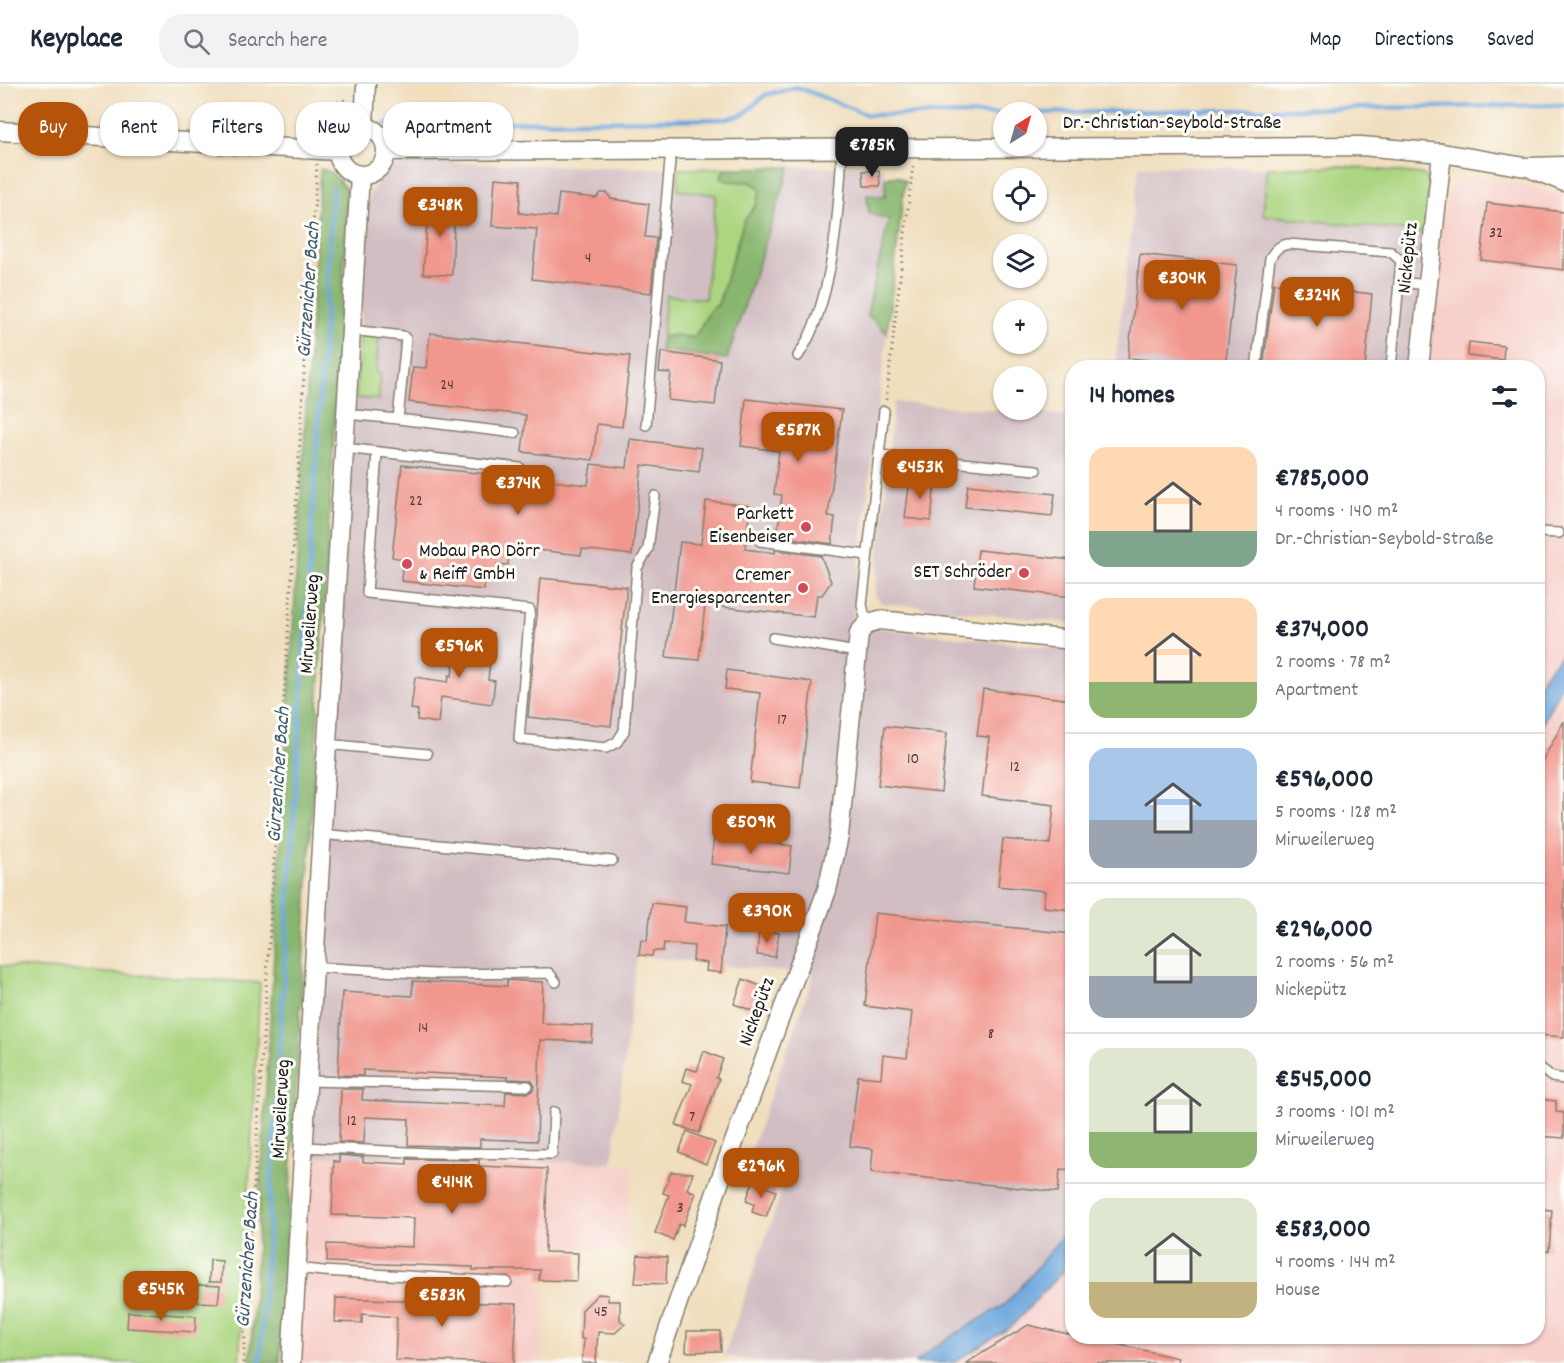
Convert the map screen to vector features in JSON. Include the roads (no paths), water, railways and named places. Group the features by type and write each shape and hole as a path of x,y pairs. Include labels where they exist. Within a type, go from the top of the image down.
{"street":[{"path":"365,102 366,84"},
{"path":"371,128 383,139"},
{"path":"0,131 296,149"},
{"name":"Dr.-Christian-Seybold-Straße","path":"513,151 1361,146 1442,153 1525,167 1564,166"},
{"name":"Nickepütz","path":"1420,360 1442,153"},
{"path":"339,156 344,167 360,176 379,169 386,156"},
{"name":"Dr.-Christian-Seybold-Straße","path":"1525,167 1564,182"},
{"name":"Mirweilerweg","path":"291,1363 360,176"},
{"path":"867,624 879,620 1065,639"},
{"name":"Nickepütz","path":"657,1363 723,1172 827,890 839,836 859,633 867,624"}],"lane":[{"path":"798,356 809,340 816,322 828,271 839,194 842,149"},
{"path":"646,425 671,150"},
{"path":"1257,360 1270,258 1275,250 1288,244 1392,252 1401,261 1392,360"},
{"path":"1400,282 1428,285"},
{"path":"351,330 403,336 406,339 398,419"},
{"path":"867,624 862,604 884,411"},
{"path":"346,414 515,433"},
{"path":"344,448 520,468"},
{"path":"377,452 367,593 530,610 519,739 606,748 618,742 624,731 637,568 648,549 655,496"},
{"path":"879,454 1036,470"},
{"path":"1545,532 1559,533"},
{"path":"760,541 867,555"},
{"path":"772,638 857,652"},
{"path":"326,744 427,754"},
{"path":"320,834 612,861"},
{"path":"313,967 434,974 549,973 556,982"},
{"path":"1545,1072 1552,1077 1564,1079"},
{"path":"306,1081 528,1086"},
{"path":"303,1147 429,1153 552,1154 554,1112"},
{"path":"296,1268 507,1282"}],"water":[{"path":"1564,652 1564,684 1545,719 1545,674"},
{"path":"1065,1233 1065,1269 1011,1327 953,1363 916,1363 934,1347 1004,1305"}],"waterway":[{"name":"Gürzenicher Bach","path":"513,122 727,119 744,114 765,95 797,87 868,115 993,114"},
{"name":"Gürzenicher Bach","path":"1047,113 1564,105"},
{"name":"Gürzenicher Bach","path":"260,1363 333,188"}],"place":[{"name":"Parkett Eisenbeiser","path":"806,527"},
{"name":"Mobau PRO Dörr & Reiff GmbH","path":"407,564"},
{"name":"SET Schröder","path":"1024,573"},
{"name":"Cremer Energiesparcenter","path":"803,588"}]}
